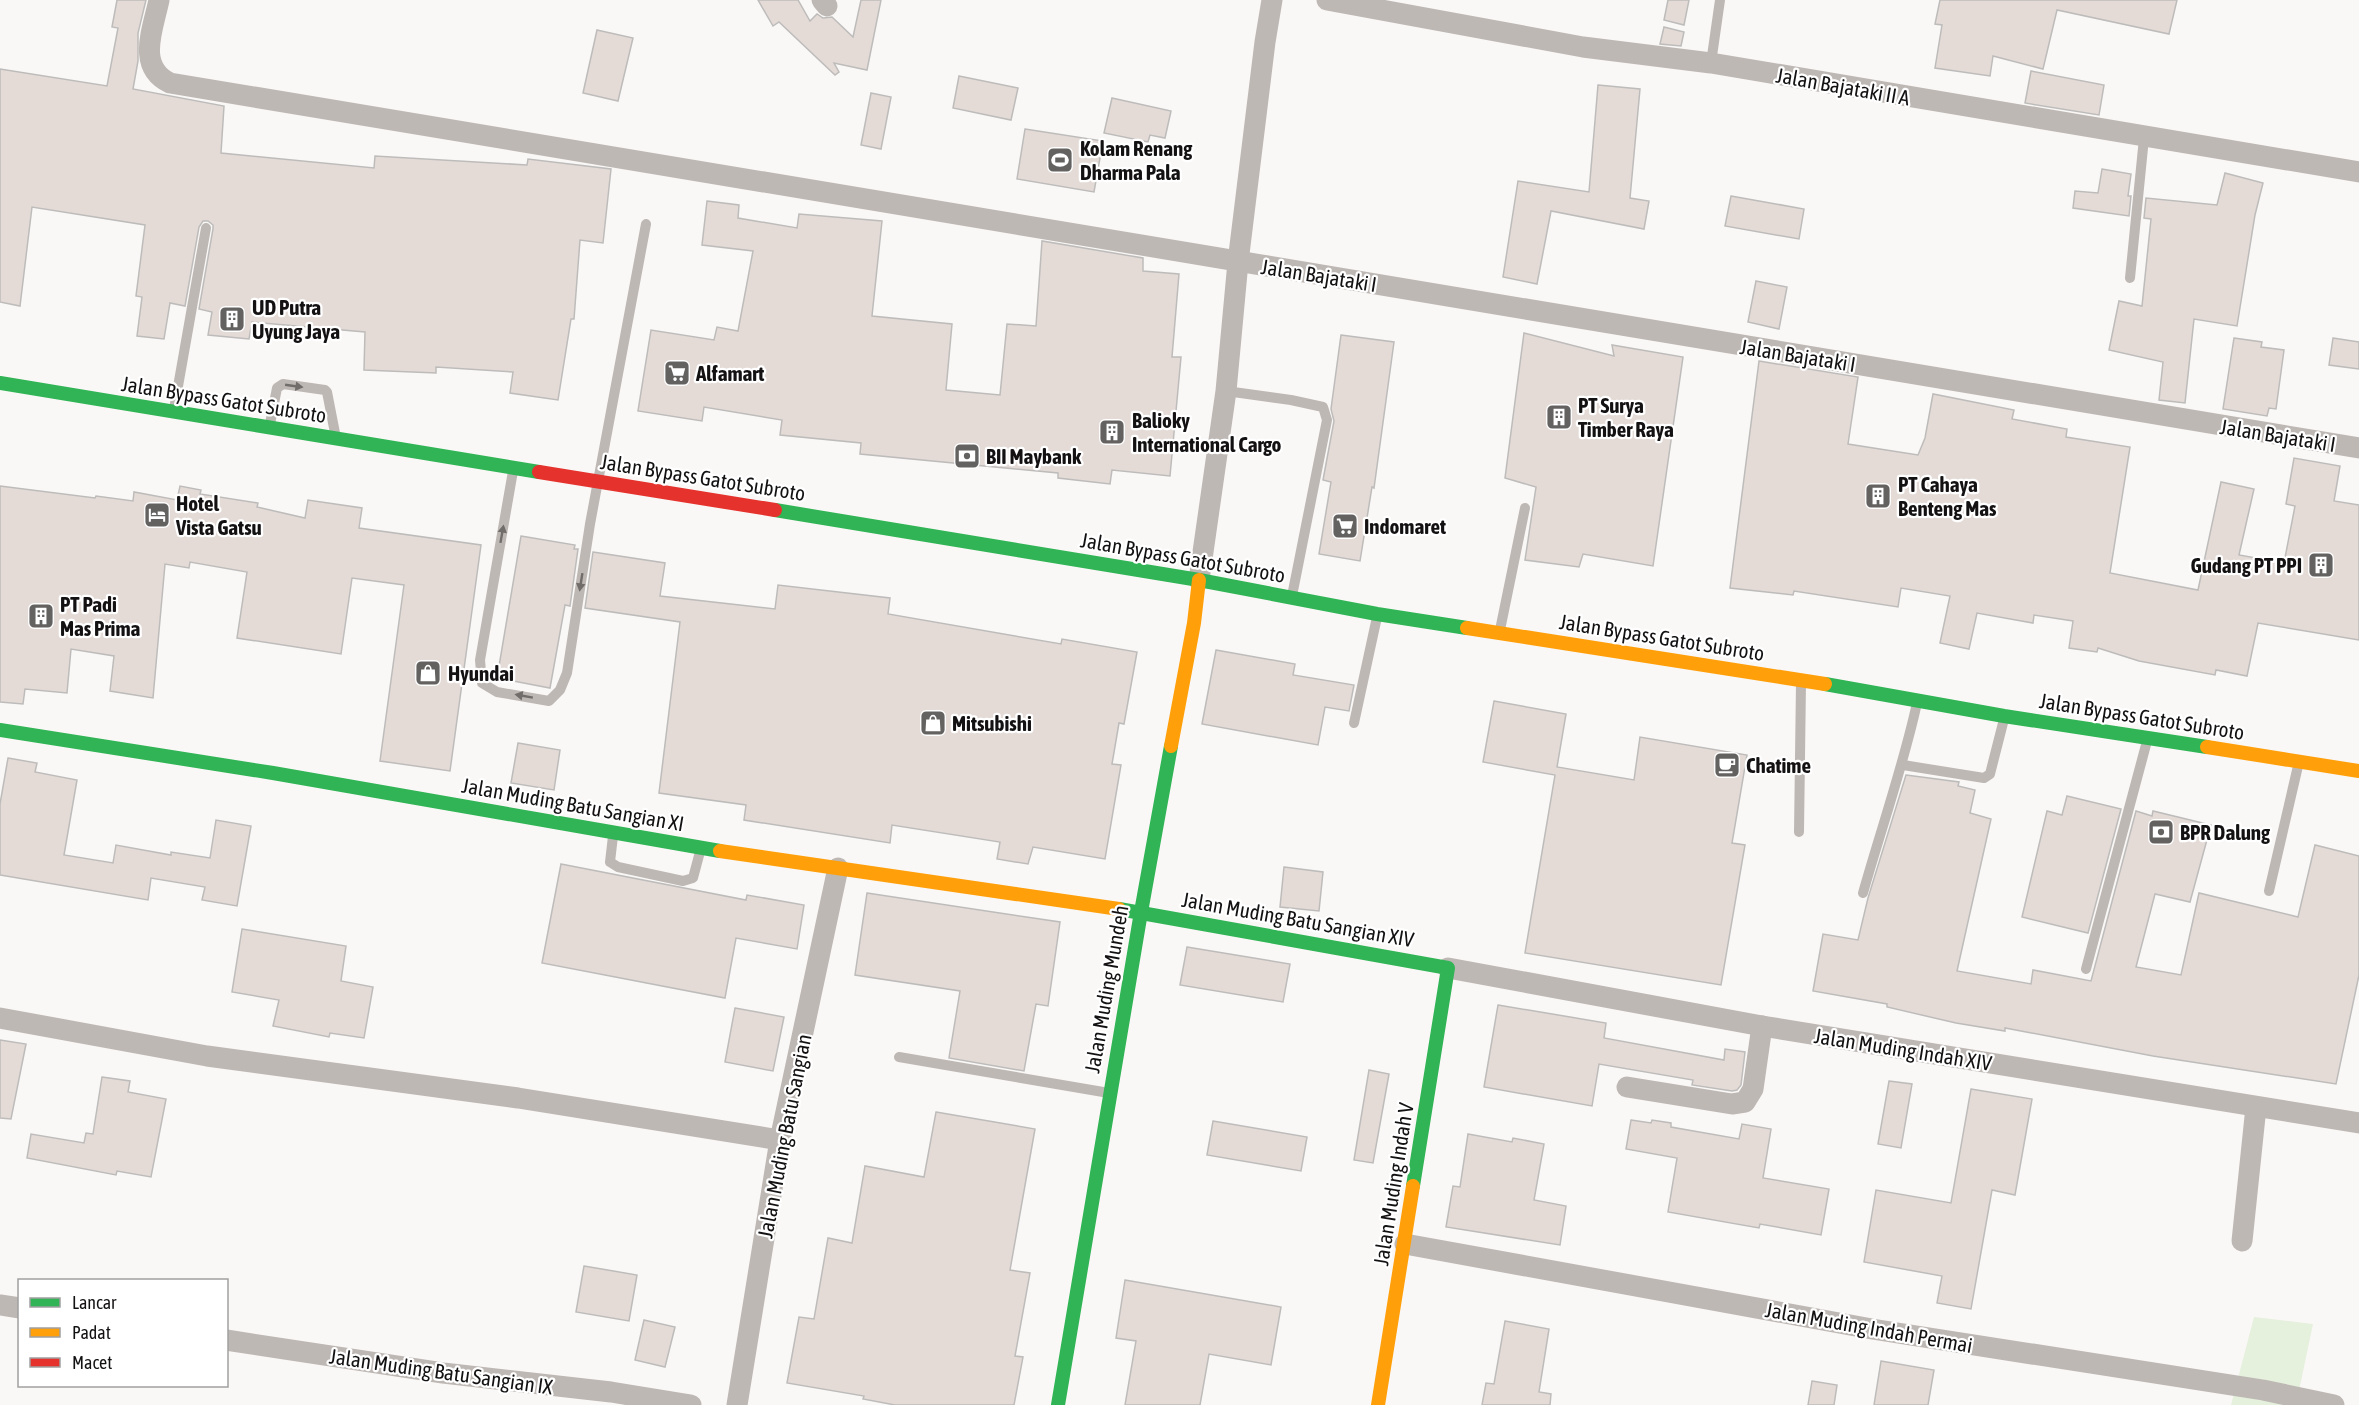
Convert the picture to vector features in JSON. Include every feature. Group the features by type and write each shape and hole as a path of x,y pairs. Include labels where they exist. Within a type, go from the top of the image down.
{"street":[{"name":"Jalan Bajataki I","path":"159,0 148,52 158,77 170,83 2359,447"},
{"path":"1199,580 1226,391 1238,262 1272,0"},
{"name":"Jalan Bajataki II A","path":"1327,0 1583,47 1711,63 2144,138 2359,172"},
{"name":"Jalan Bypass Gatot Subroto","path":"0,383 1199,580 1377,614 2359,771"},
{"name":"Jalan Muding Mundeh","path":"1058,1405 1109,1093 1194,623 1199,580"},
{"name":"Jalan Muding Batu Sangian XI","path":"0,730 273,772 701,848 1141,912"},
{"name":"Jalan Muding Batu Sangian","path":"737,1405 780,1140 838,868"},
{"name":"Jalan Muding Batu Sangian XIV","path":"1141,912 1448,968"},
{"name":"Jalan Muding Indah XIV","path":"1448,968 1762,1026 2359,1123"},
{"name":"Jalan Muding Indah V","path":"1377,1405 1405,1244 1448,968"},
{"path":"0,1018 207,1056 518,1098 780,1140"},
{"path":"1627,1087 1732,1104 1745,1102 1753,1089 1762,1026"},
{"path":"2242,1241 2256,1107"},
{"name":"Jalan Muding Indah Permai","path":"1405,1244 2259,1397 2334,1405"},
{"path":"0,1305 18,1308"},
{"name":"Jalan Muding Batu Sangian IX","path":"228,1340 443,1373 611,1392 691,1405"}],"lane":[{"path":"1711,63 1720,0"},
{"path":"2130,278 2144,138"},
{"path":"513,468 480,660 482,683 497,692 549,701 560,690 567,674 597,481 646,224"},
{"path":"174,412 206,228"},
{"path":"270,427 279,385 325,390 329,396 336,438"},
{"path":"1226,391 1323,407 1327,420 1292,596"},
{"path":"1500,634 1525,508"},
{"path":"1354,723 1377,614"},
{"path":"1798,832 1801,680"},
{"path":"1863,892 1892,792 1903,765 1917,700"},
{"path":"1903,765 1984,778 1990,774 2004,716"},
{"path":"2086,969 2148,738"},
{"path":"2269,891 2298,763"},
{"path":"613,832 610,862 618,867 683,881 693,878 701,848"},
{"path":"899,1057 1109,1093"}],"green space":[{"path":"2254,1317 2313,1324 2296,1405 2231,1405"}],"building":[{"path":"117,0 146,0 138,33 138,61 133,89 224,106 221,153 374,168 375,156 527,165 528,159 611,169 603,243 580,240 574,319 571,319 558,400 510,393 513,372 436,367 436,373 364,370 365,332 252,322 249,339 208,335 212,312 199,309 213,229 213,225 208,221 203,221 199,227 185,306 170,303 164,339 137,336 142,297 136,296 145,225 32,207 20,306 0,302 0,69 107,86 118,28 112,27"},
{"path":"758,0 798,0 810,21 817,14 823,18 832,17 853,37 861,0 881,0 867,70 834,63 839,72 835,75 779,22 773,26"},
{"path":"1668,0 1689,0 1684,25 1664,20"},
{"path":"1940,0 2177,0 2169,34 2057,10 2043,69 1993,56 1990,76 1935,68 1942,25 1935,24"},
{"path":"1664,27 1684,32 1681,46 1660,44"},
{"path":"597,30 633,38 618,101 583,93"},
{"path":"2031,71 2104,85 2099,115 2025,103"},
{"path":"959,76 1018,88 1011,120 953,108"},
{"path":"1598,85 1640,89 1630,198 1649,201 1644,229 1551,211 1537,284 1503,277 1518,181 1589,192"},
{"path":"871,93 891,97 881,149 861,145"},
{"path":"1112,98 1171,111 1165,138 1150,135 1148,142 1104,133"},
{"name":"Kolam Renang Dharma Pala","path":"1025,129 1103,141 1094,192 1017,179"},
{"path":"2102,169 2131,174 2128,196 2131,196 2129,216 2073,208 2075,191 2098,193"},
{"path":"2225,173 2263,183 2255,215 2237,326 2194,319 2185,403 2159,400 2163,362 2109,350 2119,301 2142,306 2151,219 2144,218 2146,198 2217,205"},
{"path":"1731,196 1804,209 1799,239 1725,226"},
{"path":"707,201 739,205 738,218 797,228 799,214 882,221 872,316 952,324 946,390 1000,395 1007,324 1036,326 1042,241 1143,258 1143,271 1179,274 1172,357 1181,357 1170,476 1112,470 1110,484 1058,478 1058,473 860,454 861,443 780,435 782,420 704,407 702,421 638,411 651,330 714,340 717,327 738,331 753,251 702,245"},
{"path":"1756,281 1787,287 1779,329 1748,322"},
{"path":"1524,333 1614,356 1612,345 1683,357 1653,566 1583,554 1579,567 1525,560 1536,487 1505,478"},
{"path":"1341,335 1394,342 1374,488 1372,487 1360,561 1319,554 1331,482 1323,480 1334,421 1331,409"},
{"path":"2234,338 2262,342 2261,347 2284,350 2276,409 2269,408 2267,416 2223,409"},
{"path":"2333,338 2359,342 2359,369 2329,365"},
{"path":"1759,361 1858,377 1848,444 1918,455 1925,438 1933,394 2014,410 2012,419 2067,429 2066,437 2130,447 2110,573 2198,590 2221,482 2254,489 2239,555 2284,563 2295,506 2286,504 2294,458 2340,466 2334,501 2359,505 2359,640 2258,623 2247,676 2216,670 2215,675 2139,661 2098,648 2097,652 2069,648 2073,621 2034,615 2033,623 1977,613 1969,649 1940,643 1950,596 1901,588 1898,607 1794,591 1793,595 1730,588"},
{"path":"0,486 133,501 134,492 177,500 180,486 201,490 200,494 258,503 257,507 305,518 308,500 362,508 359,528 481,545 450,771 380,761 404,585 352,578 341,654 237,638 247,572 190,562 189,568 165,564 153,698 110,691 114,656 71,649 67,693 25,689 23,704 0,702"},
{"path":"521,536 575,545 574,549 578,549 570,606 565,605 550,688 497,678"},
{"path":"593,552 665,563 660,596 775,609 778,585 890,598 888,614 1061,644 1062,639 1137,652 1124,724 1119,723 1112,764 1121,765 1105,859 1033,847 1028,864 997,859 1000,842 892,825 890,843 744,820 746,805 659,793 680,622 585,608"},
{"path":"1216,650 1295,664 1293,675 1354,685 1349,711 1325,707 1318,745 1202,724"},
{"path":"1494,701 1566,714 1557,767 1634,780 1640,737 1747,755 1732,843 1745,845 1721,985 1525,953 1555,775 1483,762"},
{"path":"518,743 560,750 554,790 511,783"},
{"path":"8,758 37,763 35,772 77,780 64,855 113,863 116,845 171,855 171,852 210,858 216,820 251,826 237,906 202,900 205,887 151,878 148,900 0,875 0,804"},
{"path":"1906,775 1959,782 1958,786 1975,790 1970,813 1991,819 1957,971 2031,984 2033,970 2091,981 2136,811 2152,816 2153,811 2211,825 2190,902 2155,894 2136,967 2181,975 2199,893 2298,917 2315,845 2359,856 2359,975 2336,1084 2153,1056 2005,1028 2005,1031 1956,1023 1887,1007 1887,1004 1813,991 1823,934 1858,940 1868,898"},
{"path":"2067,796 2121,809 2088,933 2022,917 2047,811 2062,815"},
{"path":"561,864 746,900 747,895 804,905 797,949 736,938 725,998 542,963"},
{"path":"1284,867 1323,872 1319,911 1280,907"},
{"path":"867,893 1060,922 1048,1006 1036,1004 1024,1071 949,1058 960,991 855,975"},
{"path":"242,929 346,946 341,981 373,987 364,1038 330,1033 329,1037 273,1026 279,1000 232,992"},
{"path":"1187,947 1290,964 1283,1002 1180,985"},
{"path":"1498,1005 1606,1023 1604,1038 1724,1060 1725,1049 1745,1052 1741,1085 1737,1090 1732,1091 1692,1085 1693,1080 1599,1064 1592,1106 1484,1087"},
{"path":"735,1008 784,1017 773,1071 725,1062"},
{"path":"0,1040 26,1044 11,1119 0,1118"},
{"path":"1369,1070 1389,1074 1373,1163 1354,1160"},
{"path":"102,1077 130,1081 128,1092 166,1099 151,1177 117,1171 116,1175 27,1158 31,1134 84,1143 86,1133 93,1134"},
{"path":"1889,1081 1912,1084 1901,1148 1878,1144"},
{"path":"1971,1089 2032,1099 2015,1195 1992,1190 1971,1309 1937,1303 1942,1276 1864,1262 1876,1190 1951,1203"},
{"path":"936,1112 1035,1129 1010,1270 1030,1273 1015,1356 1023,1357 1014,1405 895,1405 863,1399 864,1396 787,1383 799,1317 814,1319 828,1238 852,1243 865,1166 924,1177"},
{"path":"1631,1120 1671,1123 1671,1127 1739,1139 1742,1124 1771,1129 1763,1178 1829,1189 1821,1235 1760,1224 1759,1228 1668,1212 1677,1158 1626,1149"},
{"path":"1213,1121 1307,1137 1301,1171 1207,1155"},
{"path":"1468,1134 1512,1142 1513,1138 1544,1144 1534,1200 1566,1206 1560,1245 1446,1227 1453,1186 1460,1187"},
{"path":"584,1266 637,1275 629,1321 576,1312"},
{"path":"1125,1280 1281,1307 1271,1365 1209,1354 1200,1405 1125,1405 1136,1341 1116,1338"},
{"path":"644,1320 675,1327 665,1367 635,1360"},
{"path":"1505,1321 1549,1329 1539,1392 1551,1394 1550,1405 1482,1405 1486,1383 1494,1384"},
{"path":"1881,1361 1934,1370 1928,1405 1874,1405"},
{"path":"1812,1381 1837,1385 1834,1405 1808,1405"}],"traffic: fast":[{"path":"0,383 539,472"},
{"path":"775,510 1199,580 1377,614 1467,628"},
{"path":"1825,684 2004,716 2207,747"},
{"path":"0,730 273,773 720,851"},
{"path":"1058,1405 1171,746"},
{"path":"1119,909 1448,968 1413,1186"}],"traffic: slow":[{"path":"1171,746 1194,623 1199,580"},
{"path":"1467,628 1825,684"},
{"path":"2207,747 2359,771"},
{"path":"720,851 1119,909"},
{"path":"1378,1405 1413,1186"}],"traffic: jam":[{"path":"539,472 775,510"}],"place":[{"name":"Kolam Renang Dharma Pala","path":"1060,160"},
{"name":"UD Putra Uyung Jaya","path":"232,319"},
{"name":"Alfamart","path":"677,373"},
{"name":"PT Surya Timber Raya","path":"1559,417"},
{"name":"Balioky International Cargo","path":"1112,432"},
{"name":"BII Maybank","path":"967,456"},
{"name":"PT Cahaya Benteng Mas","path":"1878,496"},
{"name":"Hotel Vista Gatsu","path":"157,515"},
{"name":"Indomaret","path":"1345,526"},
{"name":"Gudang PT PPI","path":"2321,565"},
{"name":"PT Padi Mas Prima","path":"41,616"},
{"name":"Hyundai","path":"428,673"},
{"name":"Mitsubishi","path":"933,723"},
{"name":"Chatime","path":"1727,765"},
{"name":"BPR Dalung","path":"2161,832"}]}
